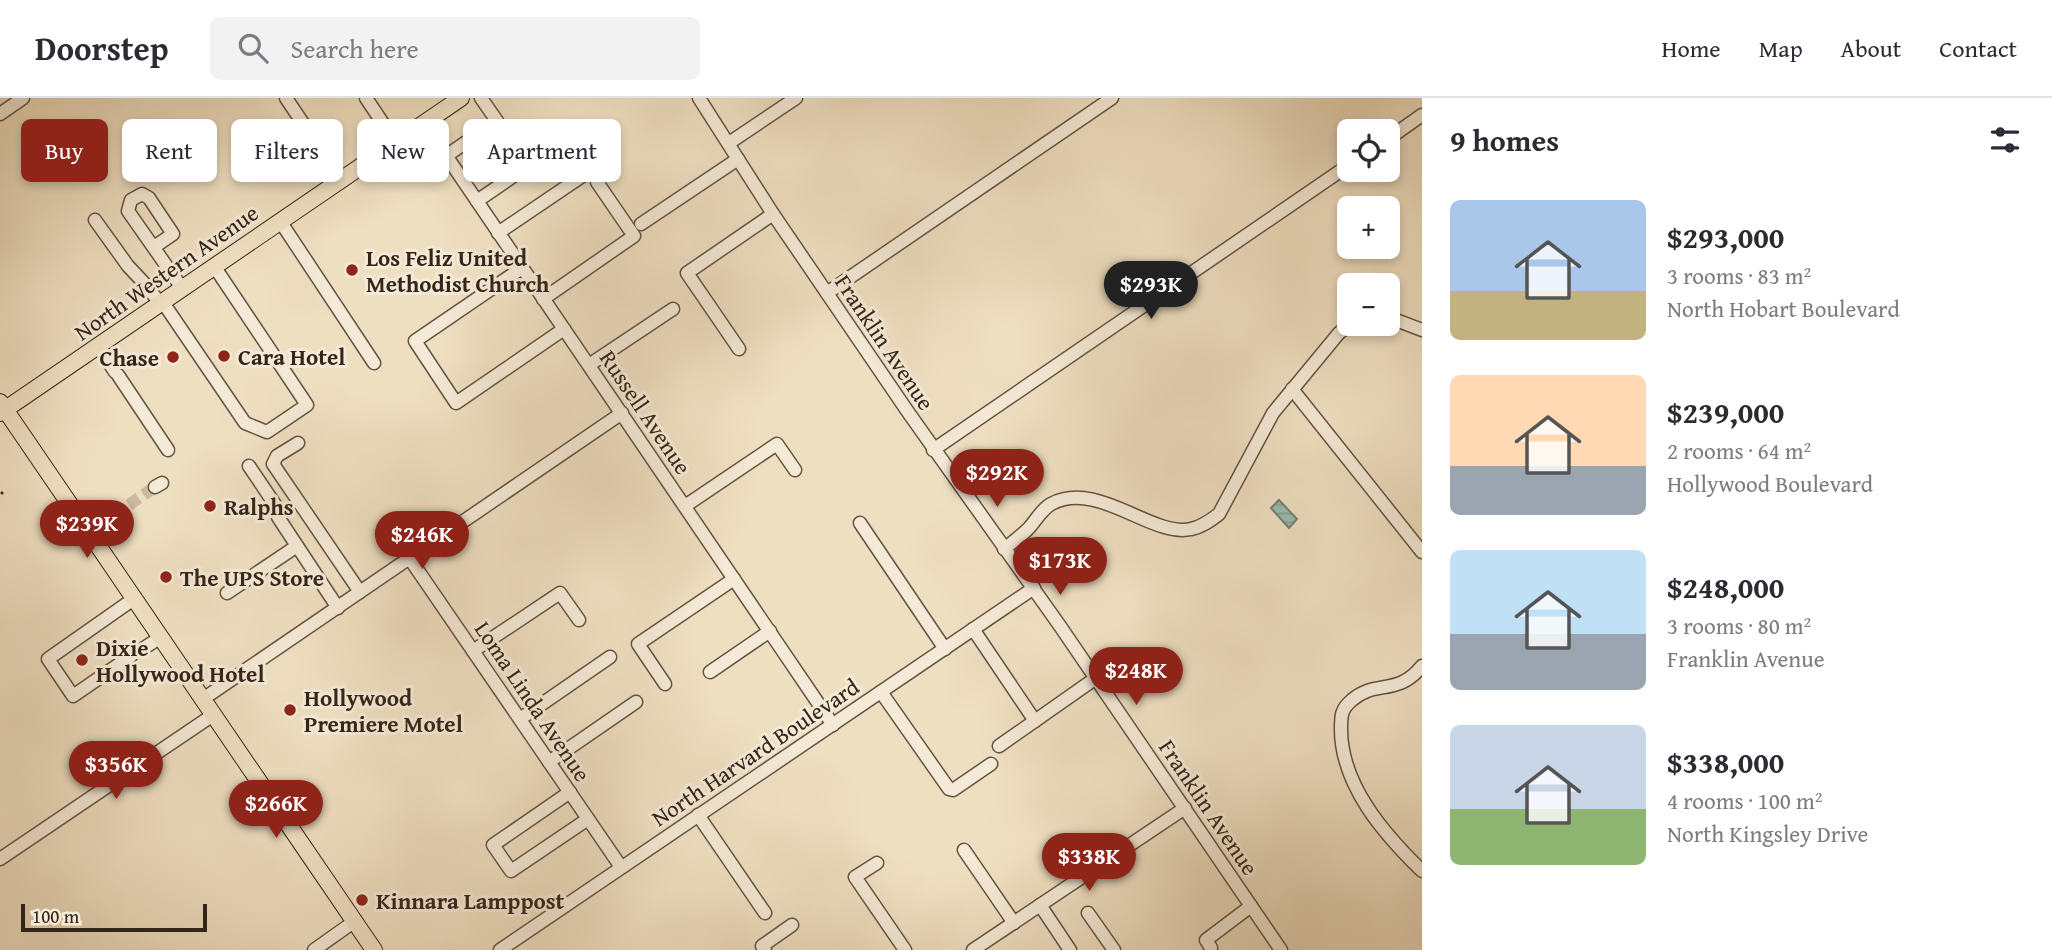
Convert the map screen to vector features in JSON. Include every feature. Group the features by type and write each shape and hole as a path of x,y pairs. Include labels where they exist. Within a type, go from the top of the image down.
{"main road":[{"name":"North Western Avenue","path":"431,119 461,98"},
{"name":"North Western Avenue","path":"2,408 98,346 338,182"},
{"path":"2,408 135,598 374,950"}],"street":[{"path":"0,114 23,98"},
{"path":"286,98 300,119"},
{"path":"366,98 380,119"},
{"path":"449,154 497,121 481,98"},
{"name":"Franklin Avenue","path":"699,98 773,214 933,450 1096,678 1281,950"},
{"path":"729,144 796,98"},
{"path":"827,293 1112,98"},
{"path":"1400,131 1422,116"},
{"path":"477,201 569,138 591,170 498,233"},
{"path":"641,224 738,159"},
{"name":"Russell Avenue","path":"449,160 833,725"},
{"path":"933,450 1337,173"},
{"path":"543,299 634,236 597,182"},
{"path":"739,349 687,272 773,214"},
{"path":"95,220 128,267 161,302 245,423 267,432 307,405 214,266"},
{"path":"280,221 374,363"},
{"path":"154,247 182,288"},
{"path":"522,268 415,341 449,393 456,403 564,329"},
{"path":"589,365 673,309"},
{"path":"1400,322 1422,330"},
{"path":"1004,549 1023,534 1040,512 1052,503 1070,499 1102,501 1167,527 1186,530 1206,524 1219,514 1273,413 1337,334"},
{"path":"98,346 168,450"},
{"path":"1292,389 1422,552"},
{"path":"203,699 622,413"},
{"path":"299,443 277,456 273,464 360,593"},
{"path":"685,506 777,444 795,470"},
{"path":"249,466 278,509 278,517 338,608"},
{"path":"89,531 114,515"},
{"path":"860,523 945,649"},
{"path":"227,593 297,546"},
{"name":"Loma Linda Avenue","path":"410,558 621,867"},
{"path":"665,684 638,645 734,579"},
{"name":"North Harvard Boulevard","path":"500,950 1034,589"},
{"path":"473,651 560,593 579,620"},
{"path":"131,656 73,696 48,659 135,598"},
{"path":"973,629 1035,721"},
{"path":"710,672 770,631"},
{"path":"144,648 161,637"},
{"path":"520,719 610,657"},
{"path":"1422,666 1413,677 1396,687 1381,687 1355,697 1344,707 1341,715 1341,741 1349,774 1371,812 1404,854 1422,871"},
{"path":"999,746 1096,678"},
{"path":"881,692 949,789 991,764"},
{"path":"549,762 636,702"},
{"path":"2,853 213,715"},
{"path":"570,792 493,845 511,872 588,819"},
{"path":"974,950 1185,808"},
{"path":"698,816 765,913"},
{"path":"964,850 1014,923"},
{"path":"877,863 855,877 905,950"},
{"path":"1040,905 1070,950"},
{"path":"1211,948 1206,940 1251,906"},
{"path":"1088,913 1114,950"},
{"path":"314,950 355,921"},
{"path":"765,950 762,946 792,925"}],"water":[{"path":"1279,500 1297,519 1289,528 1271,508"}],"tunnel":[{"path":"114,515 155,487"}],"place":[{"name":"Los Feliz United Methodist Church","path":"352,270"},
{"name":"Cara Hotel","path":"224,356"},
{"name":"Chase","path":"173,357"},
{"name":"Ralphs","path":"210,506"},
{"name":"The UPS Store","path":"166,577"},
{"name":"Dixie Hollywood Hotel","path":"82,660"},
{"name":"Hollywood Premiere Motel","path":"290,710"},
{"name":"Kinnara Lamppost","path":"362,900"}]}
